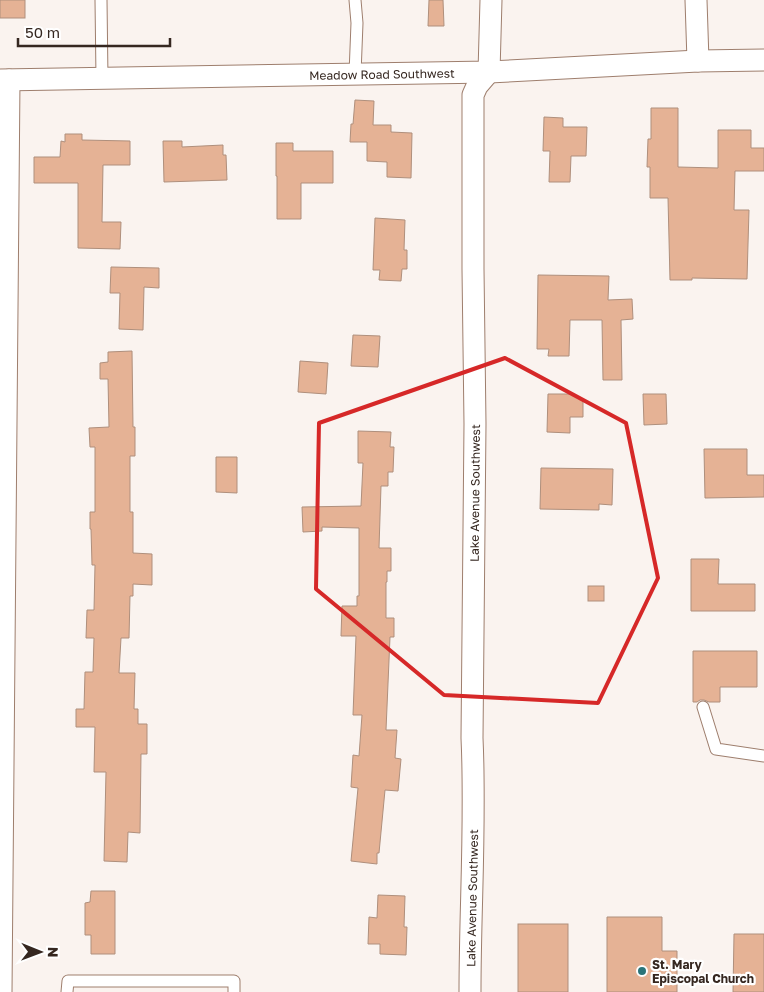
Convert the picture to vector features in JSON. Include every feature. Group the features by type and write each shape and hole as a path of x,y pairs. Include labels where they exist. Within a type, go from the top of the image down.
{"street":[{"path":"489,72 491,0"},
{"path":"696,0 698,61"},
{"name":"Meadow Road Southwest","path":"4,80 489,72 698,61 764,60"},
{"name":"Lake Avenue Southwest","path":"470,992 474,781 472,738 475,424 473,95 476,86 489,72"},
{"path":"1,992 4,80"}],"lane":[{"path":"101,0 102,78"},
{"path":"354,0 357,23 355,74"},
{"path":"703,707 716,749 764,756"},
{"path":"67,992 68,981 234,980 234,992"}],"highlighted area":[{"path":"505,358 626,423 658,578 598,703 444,695 316,589 319,423"}],"building":[{"path":"0,0 25,0 25,18 0,18"},
{"path":"429,0 443,0 444,26 428,26"},
{"path":"355,100 374,101 373,125 391,125 391,132 412,133 411,178 387,177 387,162 367,161 367,142 350,142"},
{"path":"651,108 678,108 678,167 718,168 718,130 751,130 751,148 764,148 764,171 735,171 734,210 749,210 747,279 692,278 692,280 670,280 668,198 650,198 650,167 647,167 648,139 651,139"},
{"path":"544,117 563,118 563,127 587,127 586,156 571,156 570,182 549,182 550,151 543,151"},
{"path":"65,134 82,134 82,140 130,141 130,165 103,165 102,222 121,222 120,249 78,248 78,183 34,183 34,157 60,157 61,141 65,142"},
{"path":"163,141 182,141 182,147 223,145 223,155 226,155 227,180 164,182"},
{"path":"276,143 293,143 293,151 333,151 333,183 301,183 301,219 277,219"},
{"path":"375,218 405,220 404,250 407,250 407,269 402,269 401,281 379,280 380,270 373,270"},
{"path":"111,267 159,268 159,288 144,287 143,330 119,329 120,293 110,293"},
{"path":"538,275 609,276 608,300 632,299 633,319 621,320 622,380 603,380 602,320 570,320 569,356 548,356 549,349 537,349"},
{"path":"353,335 380,336 378,367 351,366"},
{"path":"132,351 135,456 130,456 130,512 133,512 133,553 152,554 152,585 133,584 133,596 130,596 129,638 121,638 119,673 135,673 134,709 138,709 138,724 147,724 147,754 141,754 140,833 128,832 127,862 104,861 106,772 94,772 95,727 76,727 76,709 84,709 85,672 93,672 94,638 86,638 87,610 94,610 95,565 92,565 90,512 95,512 95,447 90,447 89,428 109,427 108,379 100,379 100,363 108,362 108,352"},
{"path":"300,361 328,363 326,394 298,392"},
{"path":"548,394 571,394 583,401 583,417 570,417 570,433 547,432"},
{"path":"643,394 666,394 667,424 644,425"},
{"path":"358,431 391,432 390,447 394,447 393,472 388,472 388,486 381,486 379,548 391,548 391,571 387,571 386,582 386,618 394,618 394,637 390,637 386,730 397,730 395,758 401,759 398,791 385,790 377,864 351,861 358,788 351,787 353,755 359,756 362,715 353,715 356,636 341,636 342,606 357,606 357,596 359,596 359,528 322,527 322,531 303,532 302,507 361,506 363,463 358,463"},
{"path":"704,449 747,449 747,475 764,475 764,497 705,498"},
{"path":"216,457 237,457 237,493 216,492"},
{"path":"541,468 613,469 612,505 599,504 599,510 540,509"},
{"path":"691,559 719,559 718,584 755,584 755,611 691,611"},
{"path":"588,586 604,586 604,601 588,601"},
{"path":"693,651 757,651 757,687 720,687 720,702 700,700 693,702"},
{"path":"91,891 115,891 115,954 91,954 91,935 85,935 85,903 90,902"},
{"path":"378,895 405,896 404,927 407,927 406,955 380,954 380,944 368,944 369,917 377,918"},
{"name":"St. Mary Episcopal Church","path":"607,917 662,917 662,951 677,951 677,992 607,992"},
{"path":"518,924 568,924 568,992 518,992"},
{"path":"734,934 764,934 764,992 733,992"}],"place":[{"name":"St. Mary Episcopal Church","path":"642,971"}]}
